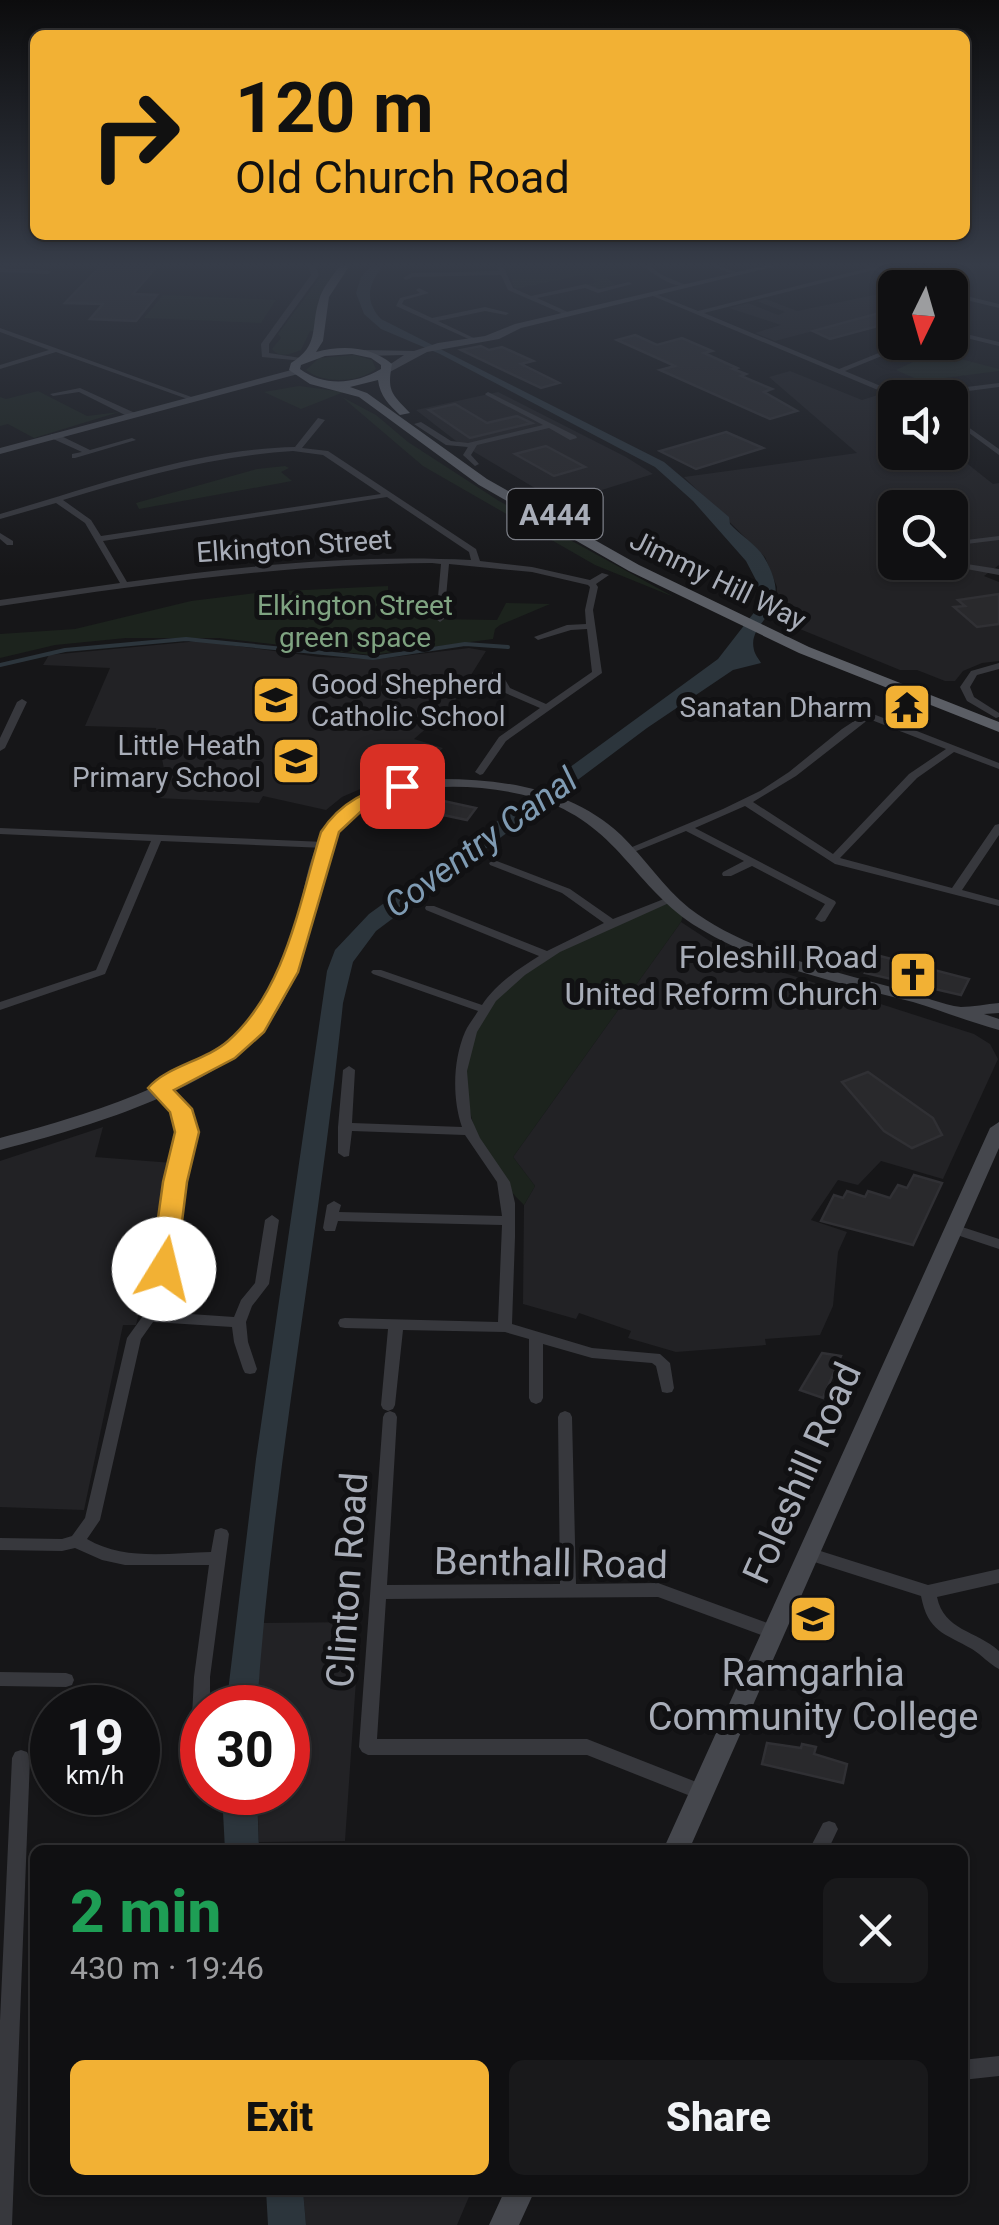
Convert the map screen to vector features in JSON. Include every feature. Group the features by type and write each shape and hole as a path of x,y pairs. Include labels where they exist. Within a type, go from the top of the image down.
{"highway":[{"path":"324,383 360,382 384,369"},
{"name":"Jimmy Hill Way","path":"295,371 362,394 483,482 634,568 770,630 998,719"},
{"name":"Jimmy Hill Way","path":"384,372 382,387 387,396 418,424 476,464 594,536 736,614"}],"main road":[{"path":"384,372 390,369"},
{"path":"0,451 295,371"},
{"path":"199,399 324,383"},
{"path":"0,1144 79,1122 227,1054 266,1016 288,972 325,845 338,818 364,798 402,786 436,783 523,791 583,812 609,829 672,899 700,923 757,951 999,1025"},
{"path":"949,1009 999,1008"},
{"name":"Foleshill Road","path":"678,1845 999,1128"},
{"path":"504,2225 518,2195"}],"street":[{"path":"111,369 199,399"},
{"path":"291,369 295,371"},
{"path":"834,369 878,387"},
{"path":"839,371 844,369"},
{"path":"968,389 999,385"},
{"path":"53,394 80,390 132,415"},
{"path":"488,394 573,438"},
{"path":"297,450 322,420"},
{"name":"Jimmy Hill Way","path":"418,424 449,442 474,445"},
{"path":"476,464 467,455 474,445 549,426"},
{"path":"968,430 999,453"},
{"path":"54,436 89,452"},
{"path":"76,456 129,438 144,448"},
{"path":"0,517 234,454 297,450 325,453 472,550 476,563"},
{"path":"100,540 387,495"},
{"path":"59,501 88,522 125,585"},
{"path":"0,535 10,543"},
{"path":"968,542 999,538"},
{"path":"415,611 441,615 445,562"},
{"name":"Elkington Street","path":"0,603 266,565 476,563 534,570 590,583"},
{"path":"968,568 999,572"},
{"path":"480,772 502,738 596,673 589,610 594,588 590,583 605,575"},
{"path":"538,636 570,626 591,626"},
{"path":"998,719 970,699 965,687 974,673 999,666"},
{"path":"497,673 506,690 547,708"},
{"path":"0,748 22,702"},
{"path":"630,850 745,802 782,782 840,732 871,715 999,766"},
{"path":"834,859 912,776 954,748"},
{"path":"745,802 834,859 999,903"},
{"path":"954,892 999,826"},
{"path":"686,827 830,903 821,918"},
{"path":"0,831 325,845"},
{"path":"0,1006 97,975 105,968 157,838"},
{"path":"727,874 754,861"},
{"path":"494,863 566,890 613,924"},
{"path":"504,1326 506,1185 470,1131 464,1105 472,1030 482,1009 510,979 545,954 672,899"},
{"path":"430,908 545,954"},
{"path":"375,973 482,1009"},
{"path":"344,1153 349,1070"},
{"path":"0,1544 62,1545 76,1541 92,1520 134,1338 157,1307 171,1231 175,1182 187,1132 180,1109 159,1088"},
{"path":"344,1127 470,1131"},
{"path":"332,1217 506,1221"},
{"path":"250,1370 240,1342 239,1322 246,1304 262,1284 272,1220"},
{"path":"953,1229 999,1244"},
{"path":"152,1317 239,1322"},
{"path":"345,1323 504,1326 592,1354 655,1358 663,1364 667,1388"},
{"name":"Clinton Road","path":"396,1324 368,1747 594,1748 703,1793"},
{"path":"536,1336 536,1398"},
{"path":"565,1417 568,1590"},
{"path":"205,1685 221,1534"},
{"path":"76,1541 92,1553 109,1557 216,1558"},
{"path":"811,1554 928,1592 999,1576"},
{"name":"Benthall Road","path":"379,1592 668,1592 775,1634"},
{"path":"928,1592 934,1619 949,1632 978,1643 999,1662"},
{"path":"0,1679 66,1680"},
{"path":"1,2225 21,1758"},
{"path":"821,1845 829,1829"},
{"path":"968,2069 999,2066"}],"shaded area":[{"path":"790,371 862,400 878,395 878,470 968,470 968,464 993,484 999,483 999,565 984,576 999,582 999,661 982,663 963,671 955,681 945,681 917,670 900,670 768,616 776,606 777,587 765,557 684,477 857,453 769,377"},
{"path":"498,392 653,474 560,503 456,441 416,410"},
{"path":"199,641 319,657 378,659 469,648 486,651 451,707 414,739 443,748 412,778 365,787 342,797 326,810 263,796 259,803 157,798 164,769 156,728 85,726 110,668 43,665 49,655"},
{"path":"681,922 710,941 775,970 974,1034 990,1044 998,1059 943,1179 881,1161 858,1185 838,1180 811,1220 847,1232 838,1252 833,1306 820,1335 765,1339 766,1345 676,1352 628,1338 631,1331 579,1313 576,1319 523,1304 524,1205 535,1186 513,1157"},
{"path":"103,1127 95,1157 173,1163 136,1325 123,1325 84,1510 0,1507 0,1161"},
{"path":"360,1622 345,1841 259,1842 258,1815 310,1815 310,1685 258,1685 262,1623"},
{"path":"303,2195 470,2195 457,2225 306,2225"}],"green space":[{"path":"376,369 341,380 322,378 306,370"},
{"path":"999,369 999,371 919,380 896,370"},
{"path":"299,386 344,392 301,409 264,392"},
{"path":"38,391 87,416 119,412 34,438 8,424 0,426 0,397"},
{"path":"342,397 376,415 408,442 499,501 674,597 595,565 423,466"},
{"path":"289,468 281,472 292,481 139,509 136,503 257,469"},
{"name":"Elkington Street green space","path":"388,586 388,607 411,607 411,613 434,619 497,620 506,603 550,604 500,625 493,639 371,655 219,638 126,638 55,645 0,658 0,634 75,629 191,601 263,592"},
{"path":"671,902 683,916 681,922 513,1157 535,1186 524,1205 502,1181 485,1153 469,1106 470,1050 484,1017 506,989 534,966 567,947"}],"water":[{"name":"Coventry Canal","path":"468,369 480,369 664,462 729,517 730,524 761,553 773,576 774,603 754,639 761,663 733,670 647,728 376,931 353,962 343,1003 285,1443 259,1685 229,1685 256,1459 327,971 335,950 369,914 503,817 549,790 551,781 718,659 756,610 758,584 746,561 693,501 655,467"},
{"path":"223,1815 258,1815 259,1845 225,1845"},
{"path":"266,2195 303,2195 306,2225 268,2225"}],"building":[{"path":"501,369 531,369 559,383 541,388"},
{"path":"734,369 772,389 764,392 797,411 770,419 660,370"},
{"path":"455,404 487,423 517,416 532,423 470,438 429,410"},
{"path":"726,432 763,448 696,469 660,451"},
{"path":"546,446 585,467 554,476 515,454"},
{"path":"999,594 999,624 977,627 954,607 965,606 958,600"},
{"path":"439,800 476,808 467,820 443,815 440,819 426,817"},
{"name":"Foleshill Road United Reform Church","path":"876,955 969,979 961,995 865,973"},
{"path":"868,1072 933,1118 942,1135 912,1148 884,1131 842,1082"},
{"path":"914,1175 942,1183 913,1245 821,1221 834,1195 843,1198 847,1191 865,1197 868,1191 890,1198 898,1185 907,1188"},
{"path":"822,1353 841,1356 823,1398 800,1390"},
{"path":"767,1743 816,1747 814,1754 847,1764 843,1783 762,1764"}],"waterway":[{"path":"0,665 65,650 186,639 373,658 465,644 508,647"}],"place":[{"name":"Good Shepherd Catholic School","path":"276,700"},
{"name":"Sanatan Dharm","path":"907,707"},
{"name":"Little Heath Primary School","path":"296,761"},
{"name":"Foleshill Road United Reform Church","path":"913,975"},
{"name":"Ramgarhia Community College","path":"813,1619"}],"route":[{"path":"164,1269 175,1182 187,1132 180,1109 159,1088 227,1054 266,1016 288,972 325,845 338,818 364,798 402,786"}]}
